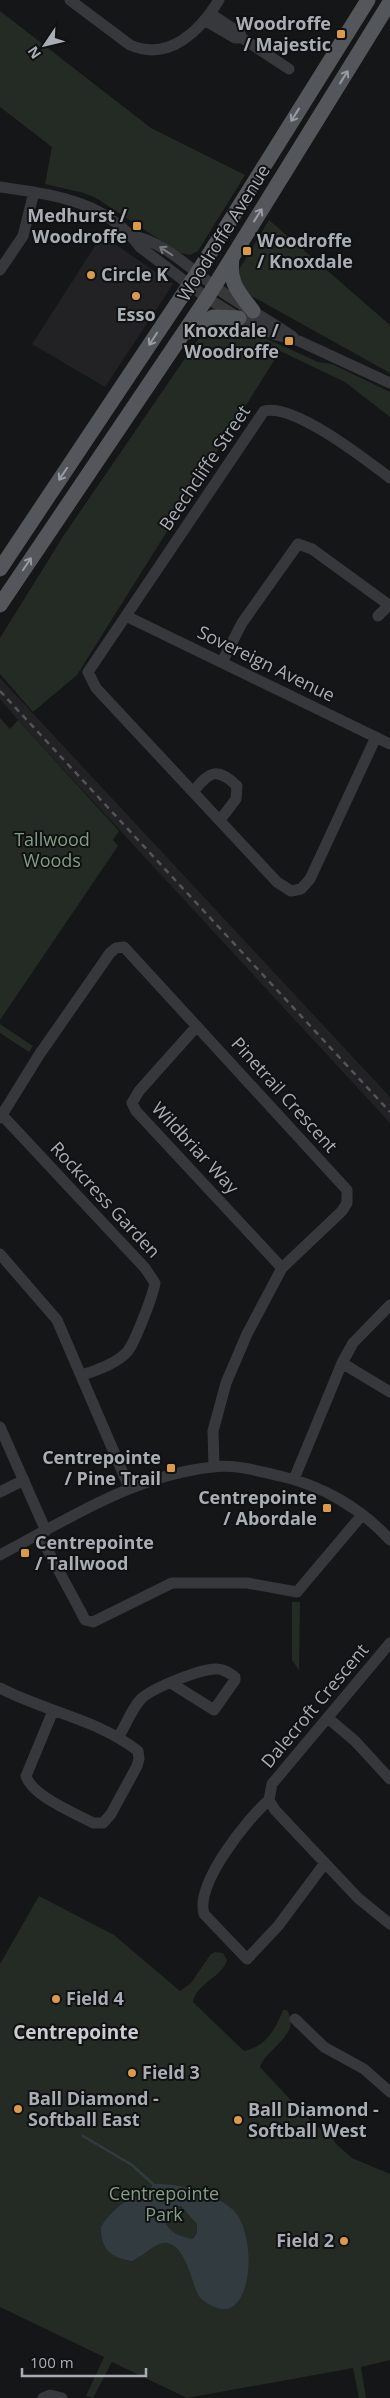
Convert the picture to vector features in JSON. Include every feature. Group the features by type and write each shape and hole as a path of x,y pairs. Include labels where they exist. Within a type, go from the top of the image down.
{"main road":[{"name":"Woodroffe Avenue","path":"0,568 194,278 368,0"},
{"name":"Woodroffe Avenue","path":"0,605 210,292 390,3"},
{"path":"232,256 231,277 233,285 253,311"},
{"path":"181,336 213,317 239,318"}],"street":[{"path":"70,0 130,45 141,50 163,49 181,42 208,17 219,0"},
{"path":"386,0 390,3"},
{"path":"208,17 235,38 242,38 289,69"},
{"path":"0,187 64,197 84,203 132,236 140,247 194,278 239,318 276,335 299,341"},
{"path":"0,270 23,236 34,192"},
{"path":"210,292 253,311 299,341 390,383"},
{"name":"Beechcliffe Street","path":"126,616 264,411 280,410 337,439 390,478"},
{"path":"222,662 242,623 298,544 312,549 390,605 378,616"},
{"path":"126,616 88,672 96,688 277,882 291,891 301,889 310,879 376,737"},
{"name":"Sovereign Avenue","path":"126,616 390,744"},
{"path":"193,792 210,774 217,772 237,786 236,799 220,820"},
{"name":"Pinetrail Crescent","path":"1,1116 45,1047 110,953 116,948 124,947 347,1190 348,1203 342,1211 282,1268 247,1334 226,1383 213,1431 214,1467"},
{"name":"Wildbriar Way","path":"197,1026 139,1090 132,1103 136,1111 282,1268"},
{"name":"Rockcress Garden","path":"1,1116 145,1268 155,1283 153,1296 127,1352 111,1362 82,1375"},
{"path":"0,1254 57,1320 129,1487"},
{"path":"294,1479 342,1363 353,1343 390,1305"},
{"path":"342,1363 390,1392"},
{"path":"0,1427 24,1480 42,1532 80,1612 85,1620 93,1622 172,1583 247,1582 297,1592 362,1515"},
{"path":"0,1554 129,1487 172,1474 214,1467 243,1468 294,1479 319,1488 362,1515 390,1540"},
{"path":"0,1492 24,1480"},
{"name":"Dalecroft Crescent","path":"269,1800 272,1784 328,1720 390,1643"},
{"path":"119,1736 141,1698 171,1683 195,1672 216,1669 224,1670 235,1677 235,1680 214,1710 171,1683"},
{"path":"0,1688 53,1711 90,1722 119,1736 138,1751 139,1759 111,1814 103,1822 93,1824 39,1793 26,1778 53,1711"},
{"path":"328,1720 355,1741 390,1779"},
{"path":"325,1863 278,1926 247,1959 204,1914 201,1904 204,1892 226,1851 255,1812 269,1800 275,1810 325,1863 358,1898 390,1924"},
{"path":"295,2019 324,2047 364,2069 390,2092"},
{"path":"43,2398 50,2395 62,2398"}],"shaded area":[{"path":"102,235 173,284 105,387 32,344"},
{"path":"0,678 390,1097 390,1123 18,720 0,699"},
{"path":"153,2184 163,2184 194,2189 215,2197 232,2209 239,2217 247,2242 248,2271 246,2284 241,2296 231,2308 220,2309 210,2305 198,2295 185,2260 174,2246 167,2243 159,2244 132,2261 113,2255 105,2247 101,2235 101,2227 107,2219 122,2204 146,2192","holes":["181,2206 197,2224 197,2233 193,2239 180,2236 166,2224 164,2220 166,2210"]}],"green space":[{"path":"0,11 151,128 245,175 198,251 190,255 180,253 96,198 84,193 45,184 52,147 0,107"},
{"path":"269,220 390,325 390,373 248,294 240,284 240,268"},
{"path":"222,324 236,325 318,362 332,364 390,392 390,417 345,382 280,351 77,675 33,712 0,674 0,638 64,535 201,335 212,327"},
{"name":"Tallwood Woods","path":"0,718 10,729 18,720 119,831 113,840 118,846 0,1020"},
{"path":"0,1024 33,1046 29,1052 0,1033"},
{"path":"292,1602 300,1602 299,1670 292,1660"},
{"name":"Centrepointe Park","path":"39,1896 114,1935 180,1991 191,1983 211,1954 215,1952 223,1953 227,1960 224,1966 199,1990 193,2002 244,2051 252,2049 264,2041 273,2030 283,2010 287,2010 290,2027 287,2034 269,2053 260,2067 312,2123 332,2136 336,2144 352,2158 390,2174 390,2360 361,2367 366,2398 359,2398 353,2368 187,2398 112,2362 93,2398 86,2396 104,2357 0,2307 0,1964"}],"waterway":[{"path":"83,2136 132,2165 153,2184"}],"railway":[{"path":"0,691 390,1112"}],"place":[{"name":"Woodroffe / Majestic","path":"341,34"},
{"name":"Medhurst / Woodroffe","path":"137,226"},
{"name":"Woodroffe / Knoxdale","path":"247,251"},
{"name":"Circle K","path":"91,275"},
{"name":"Esso","path":"136,296"},
{"name":"Knoxdale / Woodroffe","path":"289,341"},
{"name":"Centrepointe / Pine Trail","path":"171,1468"},
{"name":"Centrepointe / Abordale","path":"327,1508"},
{"name":"Centrepointe / Tallwood","path":"25,1553"},
{"name":"Field 4","path":"56,1999"},
{"name":"Field 3","path":"132,2073"},
{"name":"Ball Diamond - Softball East","path":"18,2109"},
{"name":"Ball Diamond - Softball West","path":"238,2120"},
{"name":"Field 2","path":"344,2241"}],"district":[{"name":"Centrepointe","path":"76,2032"}]}
